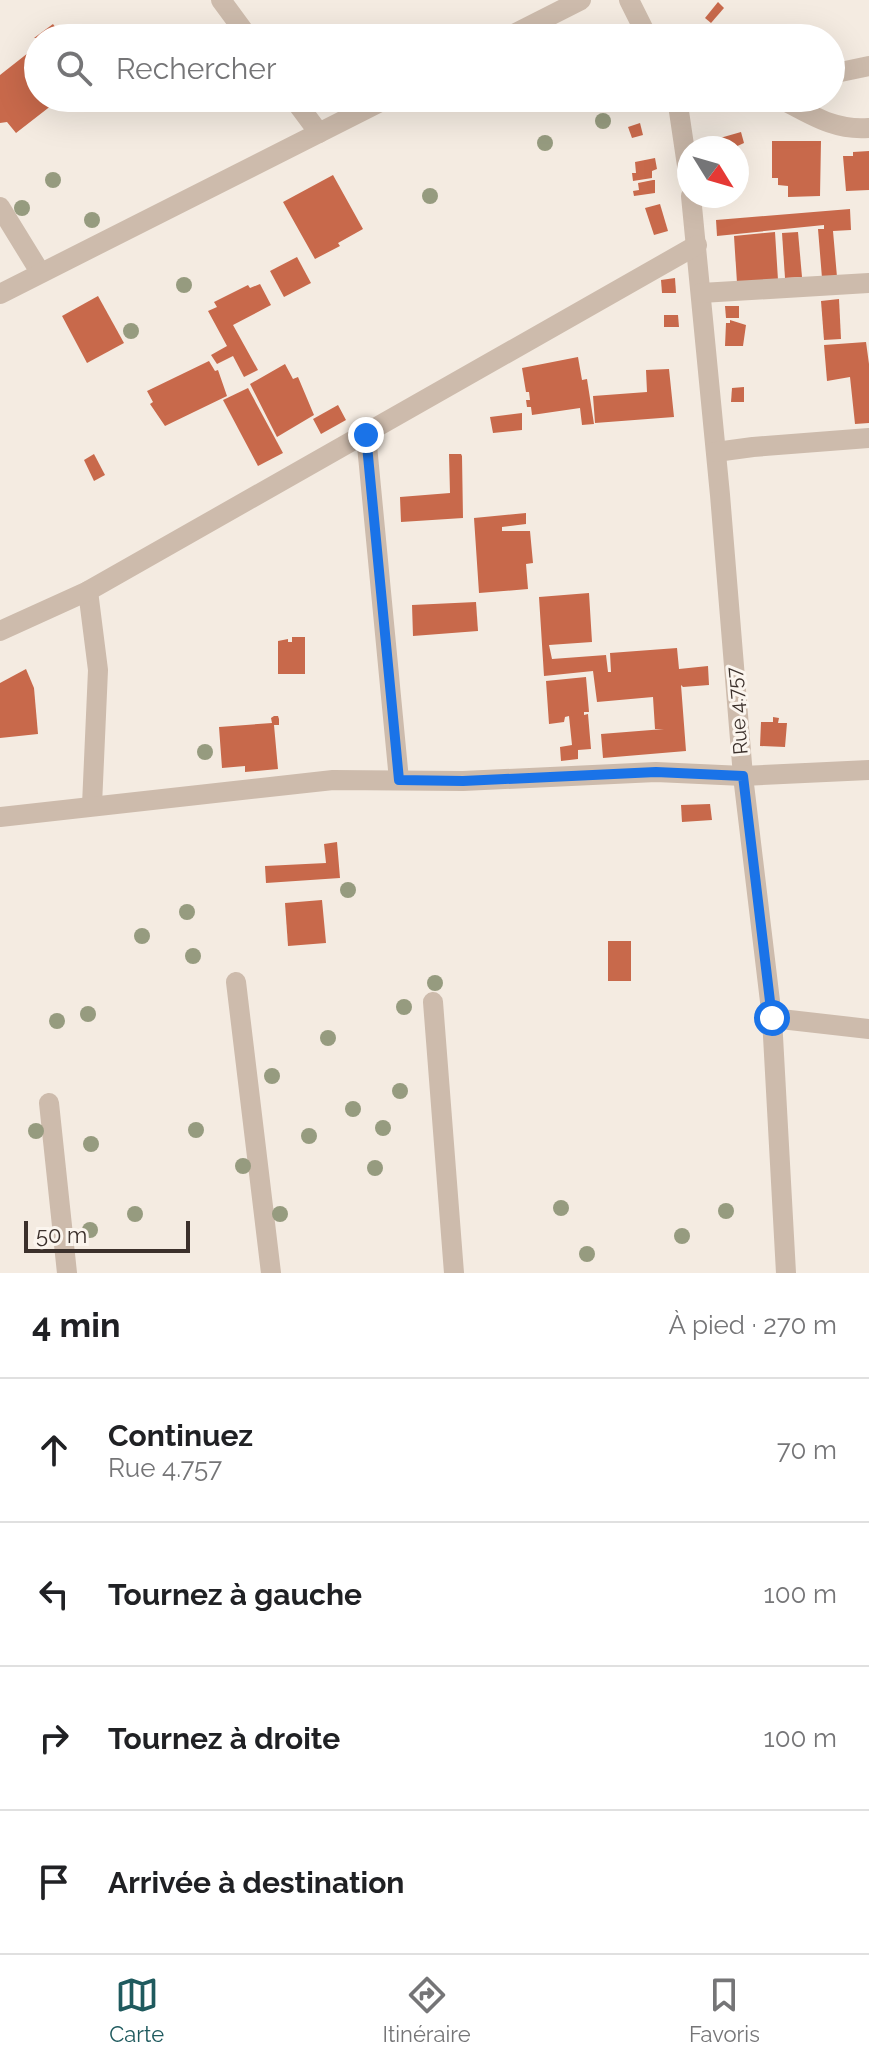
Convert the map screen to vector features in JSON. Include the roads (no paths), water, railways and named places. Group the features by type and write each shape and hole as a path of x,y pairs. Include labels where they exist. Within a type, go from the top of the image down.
{"street":[{"path":"221,0 239,24"},
{"path":"534,24 581,0"},
{"path":"629,0 641,24"},
{"path":"845,71 869,66"},
{"path":"303,112 319,133"},
{"path":"0,294 360,112"},
{"path":"680,112 683,136"},
{"path":"807,112 849,129 869,128"},
{"path":"0,207 40,272"},
{"name":"Rue 4.757","path":"692,208 743,776 772,1018 786,1273"},
{"path":"0,631 88,591 697,245"},
{"path":"701,293 869,283"},
{"path":"366,435 399,780"},
{"path":"716,452 869,438"},
{"path":"88,591 98,670 92,805"},
{"path":"0,817 333,780 463,781 656,772 743,776 869,770"},
{"path":"236,982 271,1273"},
{"path":"433,1002 454,1273"},
{"path":"772,1018 869,1029"},
{"path":"49,1103 67,1273"}]}
